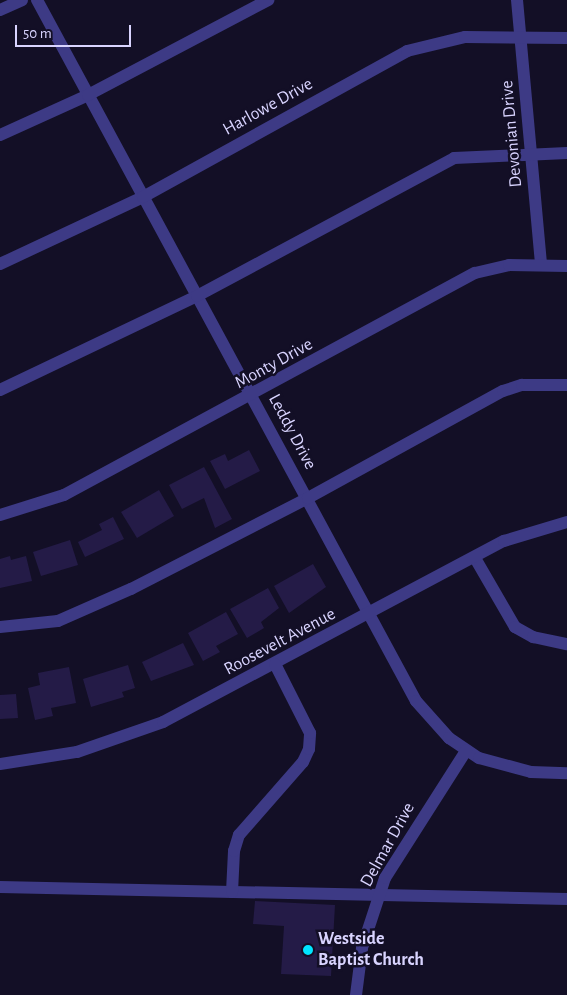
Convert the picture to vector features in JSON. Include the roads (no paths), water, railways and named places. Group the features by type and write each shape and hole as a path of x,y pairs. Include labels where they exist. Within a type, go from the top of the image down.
{"street":[{"path":"0,10 22,0"},
{"name":"Leddy Drive","path":"37,0 371,614 416,702 432,723 466,751 502,767 567,773"},
{"path":"0,135 88,95 268,0"},
{"name":"Devonian Drive","path":"517,0 541,265"},
{"name":"Harlowe Drive","path":"0,264 143,197 407,51 457,37 567,38"},
{"path":"0,390 197,296 454,158 531,152 567,153"},
{"name":"Monty Drive","path":"0,515 53,500 252,396 475,273 509,265 567,266"},
{"path":"0,626 58,621 131,589 308,498 502,391 522,385 567,385"},
{"name":"Roosevelt Avenue","path":"0,764 41,759 129,736 180,715 520,535 567,522"},
{"path":"475,558 515,627 533,636 567,644"},
{"path":"232,892 234,850 239,835 303,762 309,749 310,733 276,664"},
{"name":"Delmar Drive","path":"356,995 362,948 378,895 400,853 466,751"},
{"path":"0,887 567,899"}],"place":[{"name":"Westside Baptist Church","path":"308,950"}]}
